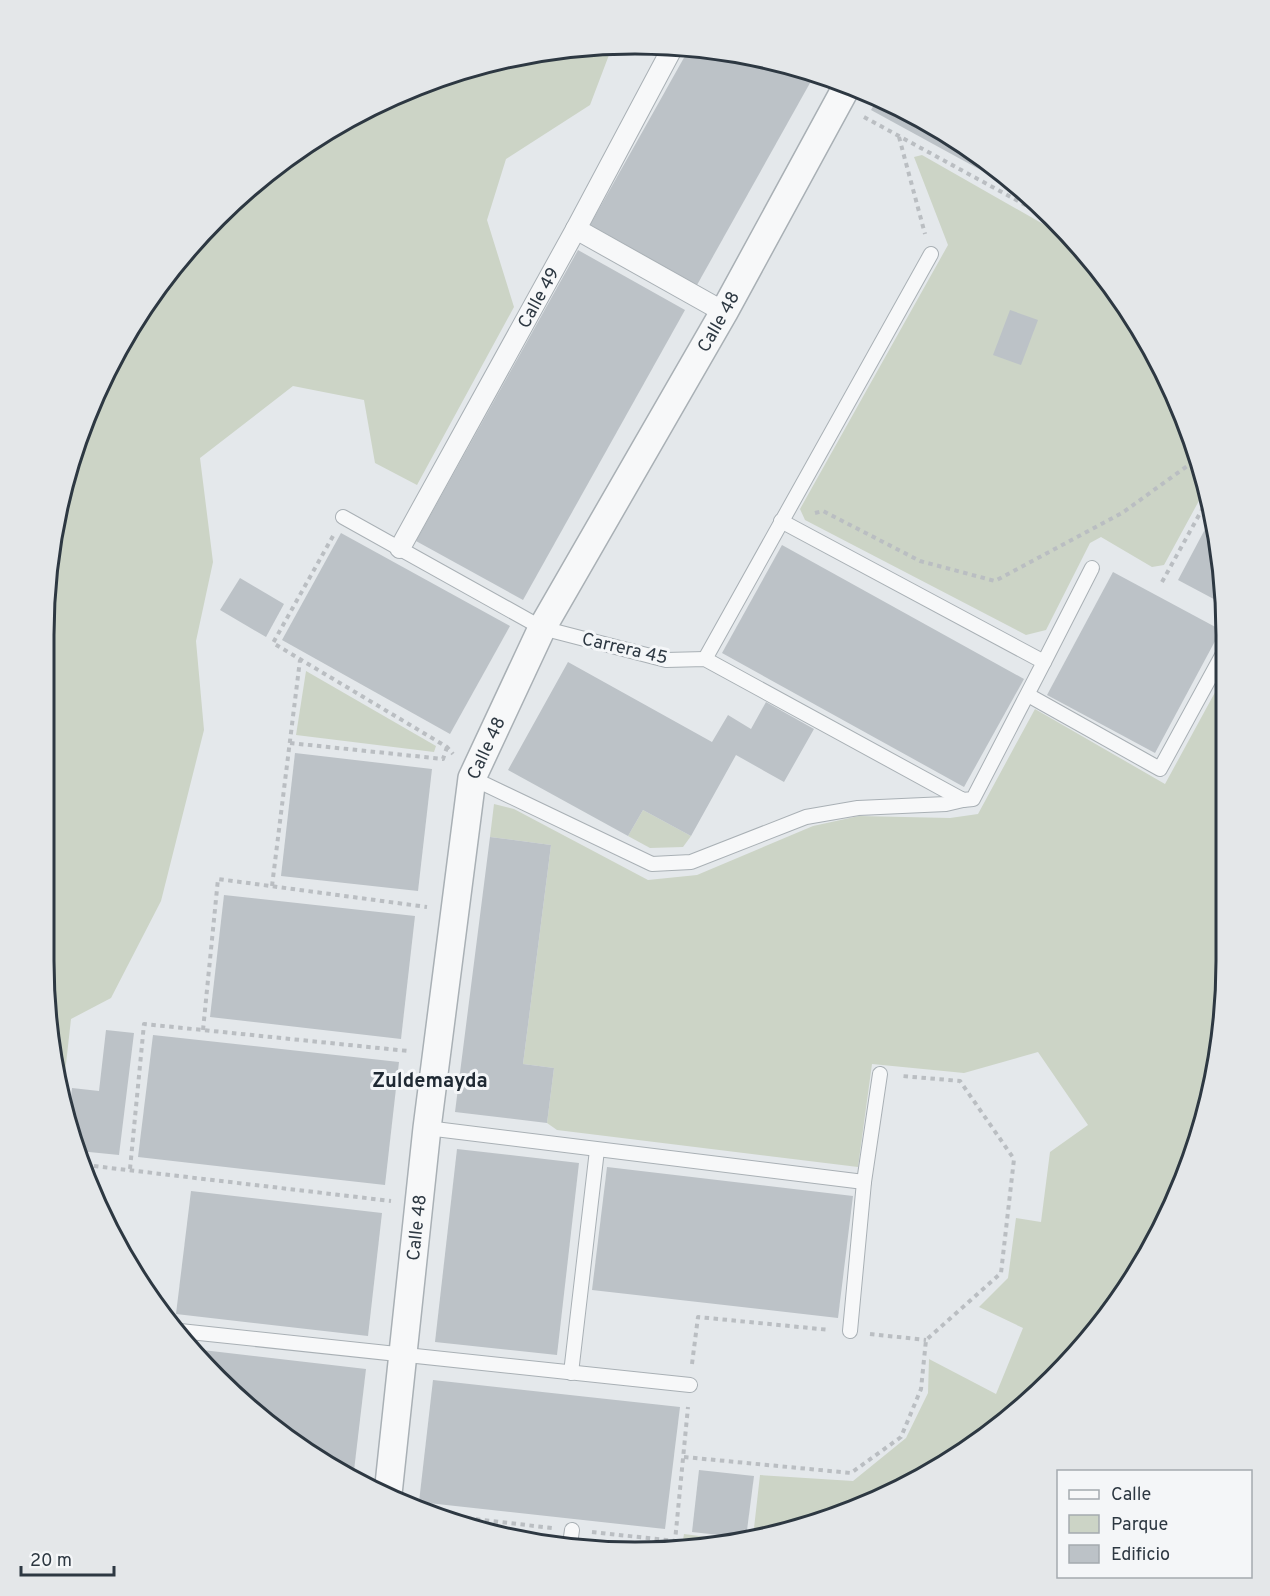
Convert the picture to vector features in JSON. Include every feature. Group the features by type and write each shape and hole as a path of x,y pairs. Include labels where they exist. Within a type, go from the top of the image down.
{"street":[{"name":"Calle 49","path":"400,548 670,55"},
{"name":"Calle 48","path":"389,1487 418,1204 472,778 542,628 724,312 842,94"},
{"path":"576,229 724,312"}],"lane":[{"path":"931,254 705,659 968,800"},
{"name":"Carrera 45","path":"343,517 542,628 666,660 705,659"},
{"path":"781,521 1044,662"},
{"path":"968,800 1028,694 1092,568"},
{"path":"1028,694 1161,769 1216,667"},
{"path":"472,778 652,864 691,862 806,817 858,808 946,804 968,800"},
{"path":"850,1331 864,1182 880,1074"},
{"path":"427,1128 864,1182"},
{"path":"571,1373 597,1150"},
{"path":"188,1332 690,1385"}],"path":[{"path":"842,94 899,136 1026,205"},
{"path":"899,136 931,254"},
{"path":"781,521 823,511 920,561 995,581 1122,513 1190,464"},
{"path":"1162,582 1202,510"},
{"path":"343,517 273,642 447,747 472,778"},
{"path":"272,886 300,660"},
{"path":"290,743 443,759 447,747"},
{"path":"203,1030 218,879 455,910"},
{"path":"130,1169 144,1024 436,1053"},
{"path":"675,1541 684,1457 851,1473 901,1437 921,1389 926,1340 1002,1273 1014,1159 960,1082 880,1074"},
{"path":"92,1166 418,1204"},
{"path":"698,1317 926,1340"}],"green space":[{"path":"609,55 590,105 506,159 487,220 514,307 417,485 375,463 364,400 293,386 200,458 213,562 196,641 204,730 161,901 111,998 71,1019 65,1074 55,999 54,961 55,597 65,522 85,448 98,413 132,344 174,281 224,224 281,174 312,152 378,114 448,85 522,65"},
{"path":"922,155 1049,227 1072,252 1096,281 1138,344 1172,413 1196,485 1200,500 1164,565 1152,567 1101,537 1090,543 1046,630 1026,635 805,520 800,509 948,245 914,157"},
{"path":"306,671 436,746 434,752 296,735"},
{"path":"1216,690 1216,961 1211,1037 1205,1074 1185,1148 1172,1183 1138,1252 1096,1315 1072,1344 1046,1372 989,1422 958,1444 892,1482 822,1511 754,1530 760,1475 853,1481 906,1438 928,1393 929,1359 996,1394 1023,1328 979,1307 1008,1278 1016,1218 1041,1222 1050,1152 1088,1125 1038,1052 964,1073 872,1064 858,1167 557,1130 547,1123 554,1068 523,1064 551,845 490,837 494,804 514,809 648,880 697,875 813,826 859,816 950,818 978,814 1035,709 1165,784"},
{"path":"643,810 691,836 683,847 650,848 628,836"},
{"path":"684,1534 709,1537 683,1540"}],"building":[{"path":"685,56 748,65 811,82 697,285 590,225"},
{"path":"874,106 926,132 992,176 871,110"},
{"path":"578,250 685,310 523,600 416,541"},
{"path":"1010,310 1038,320 1021,365 993,355"},
{"path":"1206,527 1215,600 1178,580"},
{"path":"341,533 510,626 450,734 282,640"},
{"path":"782,545 1024,679 964,787 722,653"},
{"path":"1113,572 1216,627 1216,639 1155,753 1047,695"},
{"path":"240,578 284,604 266,637 220,610"},
{"path":"568,662 712,742 728,715 751,729 766,702 814,729 784,782 736,755 691,836 643,810 628,836 508,770"},
{"path":"295,753 432,769 418,891 281,876"},
{"path":"490,837 551,845 523,1064 554,1068 547,1123 455,1112"},
{"path":"224,895 415,916 401,1039 210,1017"},
{"path":"106,1030 134,1033 119,1155 86,1152 85,1148 71,1098 72,1088 99,1091"},
{"path":"153,1035 399,1062 385,1185 138,1157"},
{"path":"457,1149 579,1163 557,1355 435,1342"},
{"path":"607,1167 853,1196 838,1318 592,1290"},
{"path":"191,1191 382,1213 368,1336 176,1314"},
{"path":"204,1350 366,1369 354,1469 281,1422 224,1372"},
{"path":"433,1380 680,1407 665,1529 419,1500"},
{"path":"699,1470 754,1476 747,1531 722,1535 692,1532"}],"district":[{"name":"Zuldemayda","path":"430,1080"}]}
